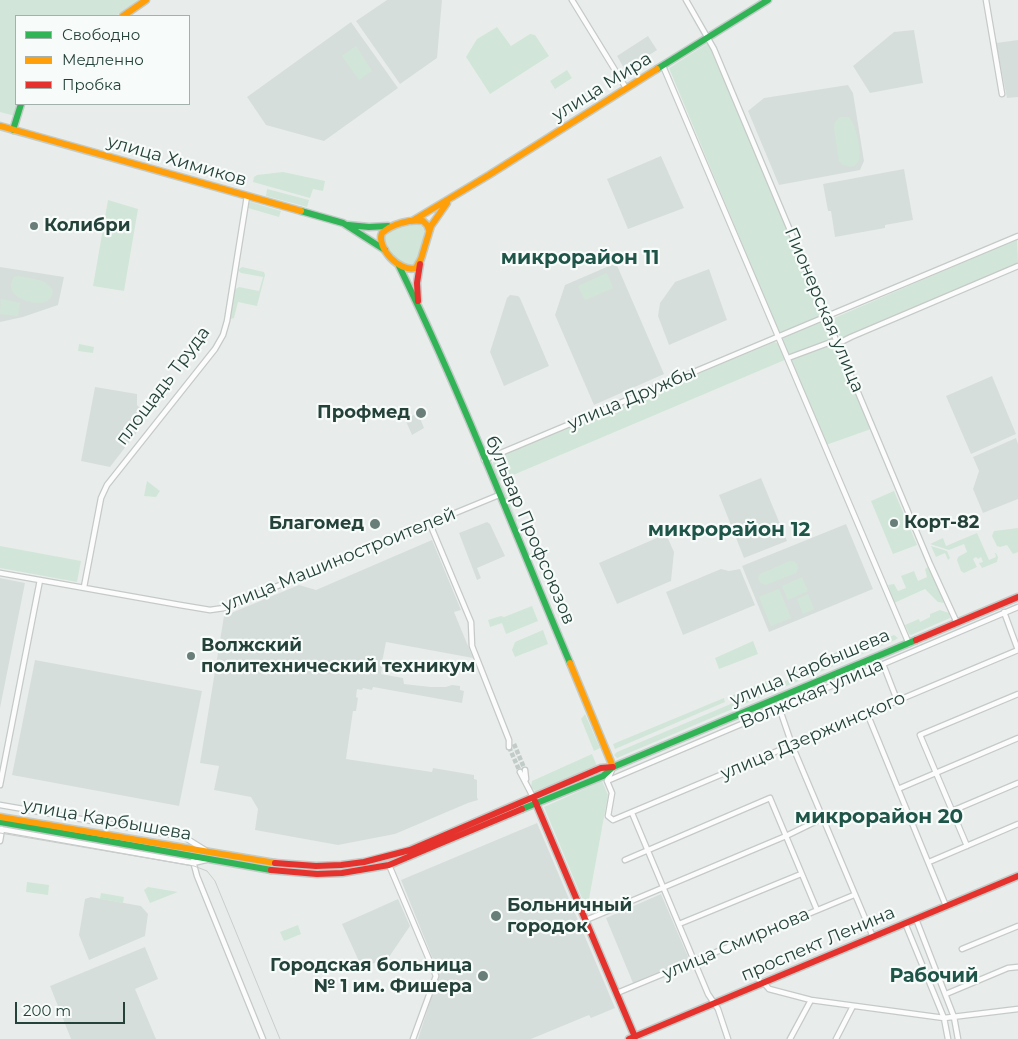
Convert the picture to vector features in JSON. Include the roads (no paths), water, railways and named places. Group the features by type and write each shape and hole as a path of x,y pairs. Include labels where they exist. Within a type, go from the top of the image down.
{"street":[{"path":"124,15 146,0"},
{"path":"572,0 626,88"},
{"name":"Пионерская улица","path":"686,0 708,37 838,341 926,555 957,623"},
{"name":"улица Мира","path":"412,221 768,0"},
{"path":"986,0 1002,94"},
{"path":"663,66 909,644"},
{"path":"13,130 21,105"},
{"name":"улица Химиков","path":"0,126 346,224 392,226"},
{"name":"площадь Труда","path":"84,588 101,498 107,485 210,356 223,335 237,263 247,196"},
{"name":"улица Мира","path":"429,230 439,212 451,198"},
{"path":"421,220 426,223 429,230 420,263 411,270 400,266 385,250 380,241 380,234 383,229 412,221 421,220"},
{"name":"улица Химиков","path":"346,224 385,250"},
{"path":"827,317 1018,236"},
{"name":"бульвар Профсоюзов","path":"418,305 417,283 420,263"},
{"name":"бульвар Профсоюзов","path":"400,266 499,495 613,767"},
{"path":"788,358 831,342 851,337 1018,266"},
{"name":"улица Дружбы","path":"484,460 827,317"},
{"name":"улица Машиностроителей","path":"0,573 210,610 224,608 499,495"},
{"path":"430,524 471,622 472,646 509,740 509,747"},
{"path":"0,785 40,580"},
{"name":"улица Карбышева","path":"0,817 207,860 283,872 317,874 350,872 389,865 602,768 613,767 1018,597"},
{"name":"Волжская улица","path":"607,781 1018,607"},
{"path":"1004,612 1018,650"},
{"name":"улица Дзержинского","path":"607,781 612,793 608,816 613,820 1018,650"},
{"path":"883,664 897,700"},
{"path":"967,846 920,735 1018,694"},
{"path":"779,707 792,745 873,937"},
{"path":"867,713 946,906"},
{"path":"898,789 1018,738"},
{"path":"509,740 514,744"},
{"path":"602,768 607,754"},
{"path":"607,781 613,767"},
{"name":"улица Карбышева","path":"0,805 184,837 208,852 285,865 316,866 364,862 410,850 535,800 603,776 613,767"},
{"path":"523,771 617,993 633,1038"},
{"path":"952,810 1018,782"},
{"path":"625,860 770,798 817,910"},
{"path":"632,813 694,961 718,1009 728,1039"},
{"path":"586,920 786,836 823,818"},
{"name":"улица Карбышева","path":"0,822 193,856"},
{"path":"929,862 1018,824"},
{"path":"0,841 1,829"},
{"name":"улица Карбышева","path":"1,829 193,856 208,852"},
{"path":"193,856 197,876 263,1039"},
{"path":"389,865 436,976 413,1039"},
{"path":"679,924 801,874"},
{"name":"проспект Ленина","path":"633,1038 1018,876"},
{"name":"улица Смирнова","path":"617,993 854,895"},
{"path":"916,919 946,994 954,1017 958,1039"},
{"path":"905,923 944,1018 948,1039"},
{"path":"962,949 1018,926"},
{"path":"946,994 1008,968 1018,967"},
{"path":"764,983 769,989 811,1000 944,1018 1018,1009"},
{"path":"790,1039 811,1000"},
{"path":"836,1039 853,1006"}],"tunnel":[{"path":"514,744 525,770"},
{"path":"509,747 520,772"}],"tram line":[{"path":"0,833 194,866 207,871 215,881 280,1039"}],"place":[{"name":"Колибри","path":"34,226"},
{"name":"Профмед","path":"421,413"},
{"name":"Корт-82","path":"894,523"},
{"name":"Благомед","path":"375,524"},
{"name":"Волжский политехнический техникум","path":"191,656"},
{"name":"Больничный городок","path":"496,916"},
{"name":"Городская больница № 1 им. Фишера","path":"483,976"}],"district":[{"name":"микрорайон 11","path":"580,258"},
{"name":"микрорайон 12","path":"729,530"},
{"name":"микрорайон 20","path":"879,817"},
{"name":"Рабочий","path":"934,976"}]}
